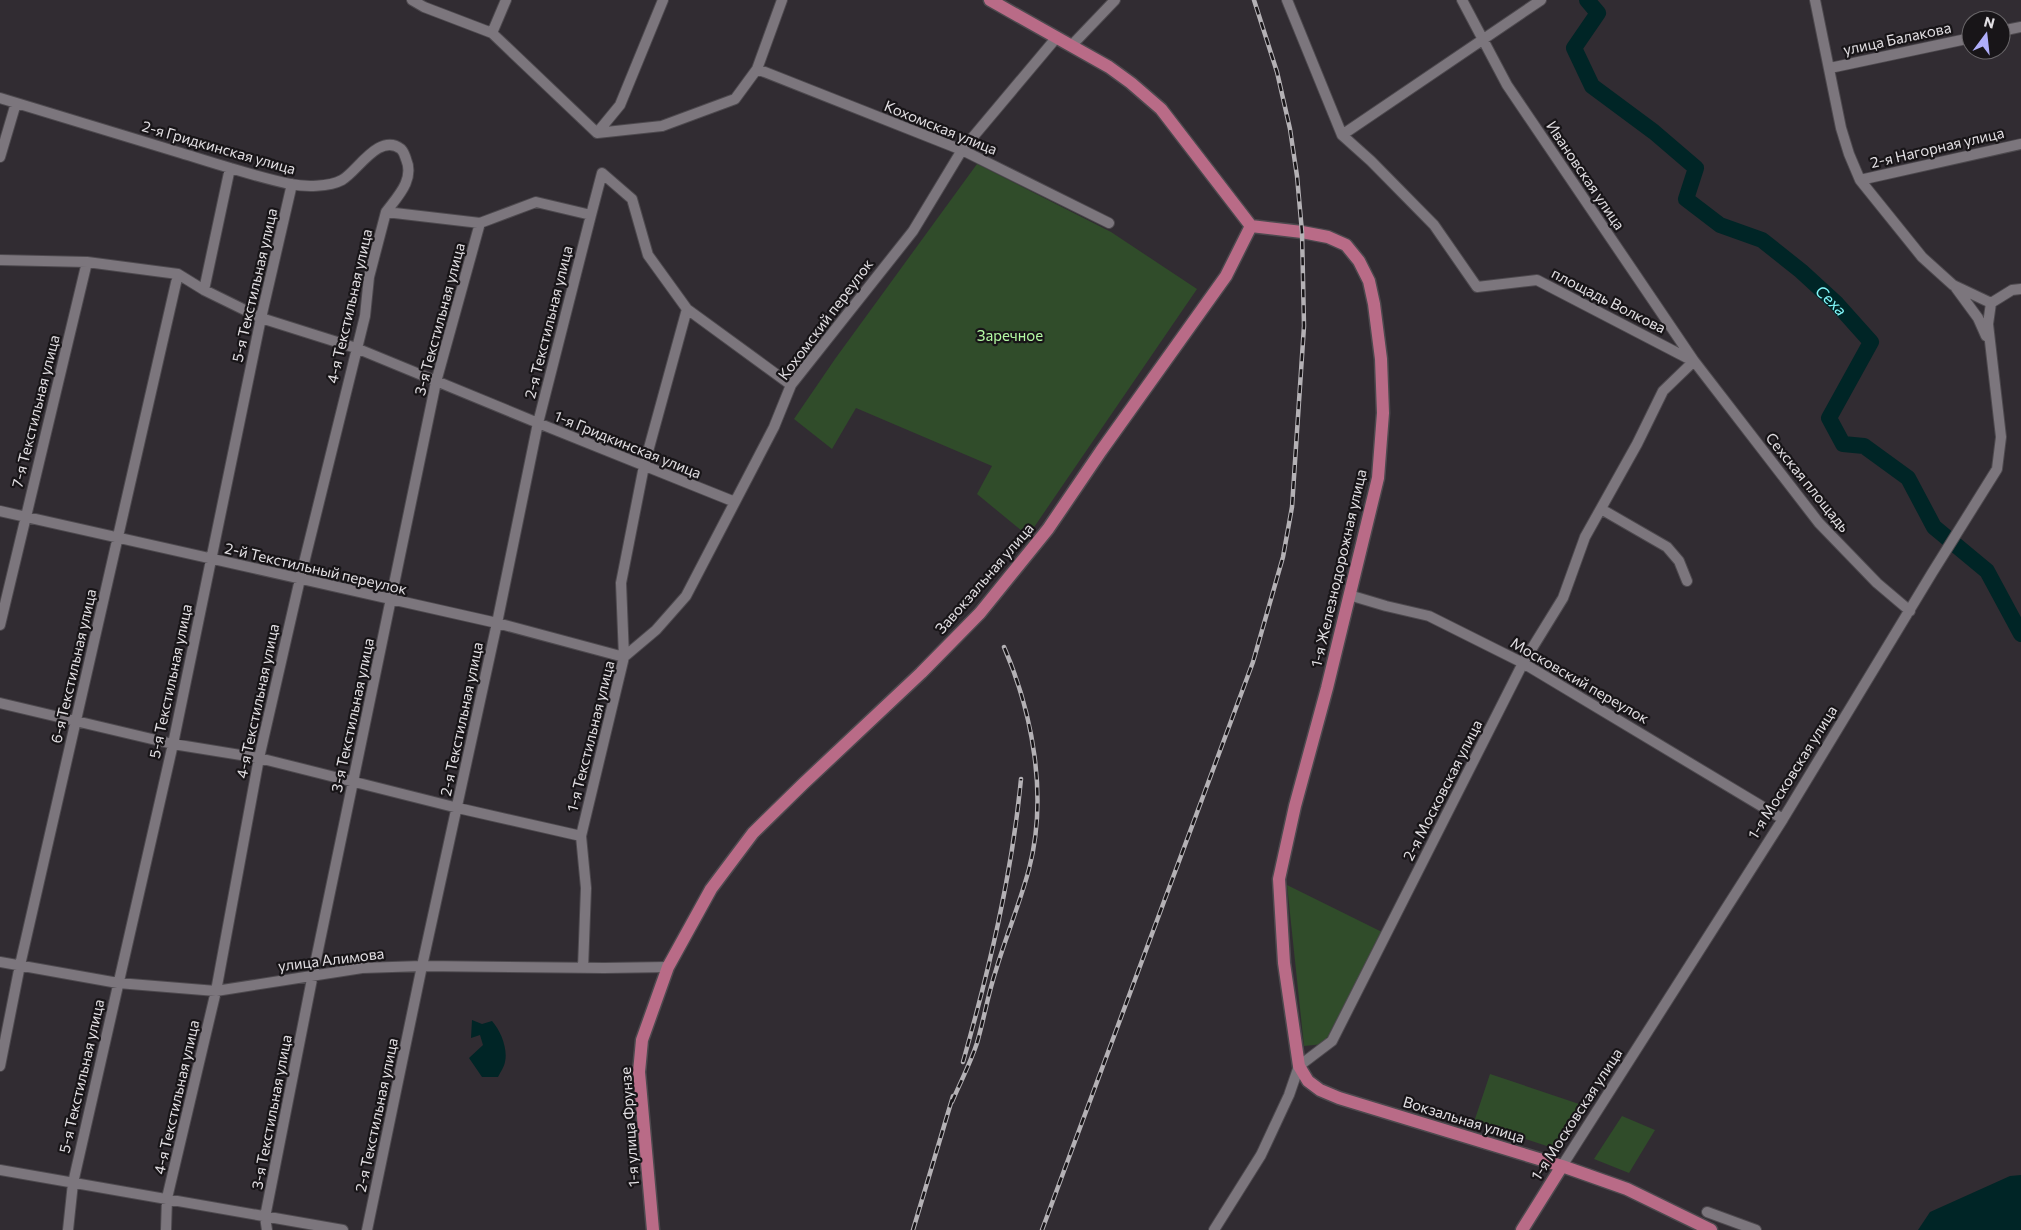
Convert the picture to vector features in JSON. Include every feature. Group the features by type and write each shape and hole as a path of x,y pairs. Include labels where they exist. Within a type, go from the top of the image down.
{"main road":[{"path":"990,0 1072,45 1131,83 1161,109 1251,226"},
{"name":"1-я Железнодорожная улица","path":"1251,226 1302,232 1328,237 1346,244 1359,261 1369,281 1381,359 1383,413 1378,478 1327,688 1295,806 1279,879 1284,963 1299,1066"},
{"name":"Завокзальная улица","path":"668,967 711,889 753,833 802,784 921,673 980,613 1048,529 1101,451 1226,276 1251,226"},
{"name":"1-я улица Фрунзе","path":"653,1230 639,1072 642,1040 668,967"},
{"name":"Вокзальная улица","path":"1299,1066 1308,1081 1320,1090 1339,1098 1562,1166 1627,1188 1711,1230"},
{"name":"1-я Московская улица","path":"1522,1230 1562,1166"}],"street":[{"path":"412,0 424,7 492,34 597,133 662,126 735,99 756,69 782,0"},
{"path":"492,34 506,0"},
{"path":"597,133 620,105 663,0"},
{"path":"1072,45 1115,0"},
{"path":"1287,0 1342,135 1540,0"},
{"name":"Ивановская улица","path":"1462,0 1507,85 1694,361"},
{"path":"1814,0 1830,68 1841,128 1860,180 1922,257 1954,285 1978,318 1991,347"},
{"name":"Кохомский переулок","path":"624,657 656,630 686,596 774,427 791,385 912,231 962,150 1057,37"},
{"name":"улица Балакова","path":"1830,68 1961,40"},
{"name":"Кохомская улица","path":"756,69 962,150 1109,223"},
{"name":"2-я Гридкинская улица","path":"0,98 230,168 292,184 328,185 344,180 370,153 385,146 394,146 404,152 409,174 405,185 386,212"},
{"path":"0,157 16,103"},
{"name":"площадь Волкова","path":"1342,135 1371,161 1434,225 1477,287 1537,280 1694,361"},
{"name":"2-я Нагорная улица","path":"1860,180 2021,144"},
{"path":"204,290 230,168"},
{"path":"386,212 480,223 536,202 591,215 602,173 632,199 648,255 687,309 791,385"},
{"name":"5-я Текстильная улица","path":"68,1230 73,1183 172,744 261,318 292,184"},
{"name":"4-я Текстильная улица","path":"166,1230 167,1198 216,991 259,758 364,316 369,277 386,212"},
{"name":"2-я Текстильная улица","path":"367,1230 538,424 591,215"},
{"name":"3-я Текстильная улица","path":"267,1230 265,1217 313,974 436,382 480,223"},
{"name":"1-я Гридкинская улица","path":"0,260 87,262 178,274 204,290 261,318 356,348 538,424 735,502"},
{"name":"7-я Текстильная улица","path":"0,625 87,262"},
{"name":"6-я Текстильная улица","path":"0,1066 20,965 178,274"},
{"path":"1954,285 1991,304 2012,290 2021,289"},
{"name":"1-я Московская улица","path":"1562,1166 1783,819 1997,469 2001,437 1988,324 1991,304"},
{"name":"1-я Текстильная улица","path":"583,968 586,888 581,836 624,657 621,583 644,466 687,309"},
{"name":"2-я Московская улица","path":"1299,1066 1332,1041 1524,663 1563,598 1585,537 1637,444 1663,391 1694,361"},
{"name":"Сехская площадь","path":"1694,361 1819,523 1877,583 1910,611"},
{"path":"1601,508 1667,546 1679,561 1688,581"},
{"name":"2-й Текстильный переулок","path":"0,512 391,601 497,623 624,657"},
{"name":"Московский переулок","path":"1349,595 1428,616 1524,663 1783,819"},
{"path":"0,704 172,744 259,758 353,783 581,836"},
{"name":"улица Алимова","path":"0,962 118,982 216,991 313,974 362,968 422,966 668,967"},
{"path":"1214,1230 1261,1155 1289,1095 1299,1066"},
{"path":"0,1170 343,1230"},
{"path":"1707,1212 1756,1230"}],"green space":[{"name":"Заречное","path":"977,164 1111,232 1197,289 1028,536 977,494 992,466 856,408 832,449 794,419 835,359"},
{"path":"1287,885 1382,932 1324,1044 1304,1046"},
{"path":"1490,1074 1588,1107 1559,1150 1474,1122"},
{"path":"1622,1116 1655,1130 1629,1173 1594,1159"}],"shaded area":[{"path":"472,1020 482,1024 492,1021 501,1035 506,1057 498,1077 482,1077 469,1058 483,1045 480,1035 471,1038"},
{"path":"2021,1175 2021,1230 1918,1230 1930,1212 2010,1176"}],"waterway":[{"name":"Сеха","path":"1587,0 1598,13 1574,48 1592,86 1654,132 1696,168 1686,199 1720,225 1762,240 1801,271 1837,304 1871,342 1829,418 1843,444 1864,446 1908,478 1934,527 1987,571 2021,634"}],"railway":[{"path":"1042,1230 1253,662 1283,557 1292,507 1304,326 1302,232 1297,176 1290,129 1277,72 1254,0"},
{"path":"952,1102 977,1043 993,979 1029,869 1035,842 1037,785 1030,728 1023,700 1004,647"},
{"path":"963,1062 982,992 1006,886 1021,779"},
{"path":"913,1230 953,1096"}]}
